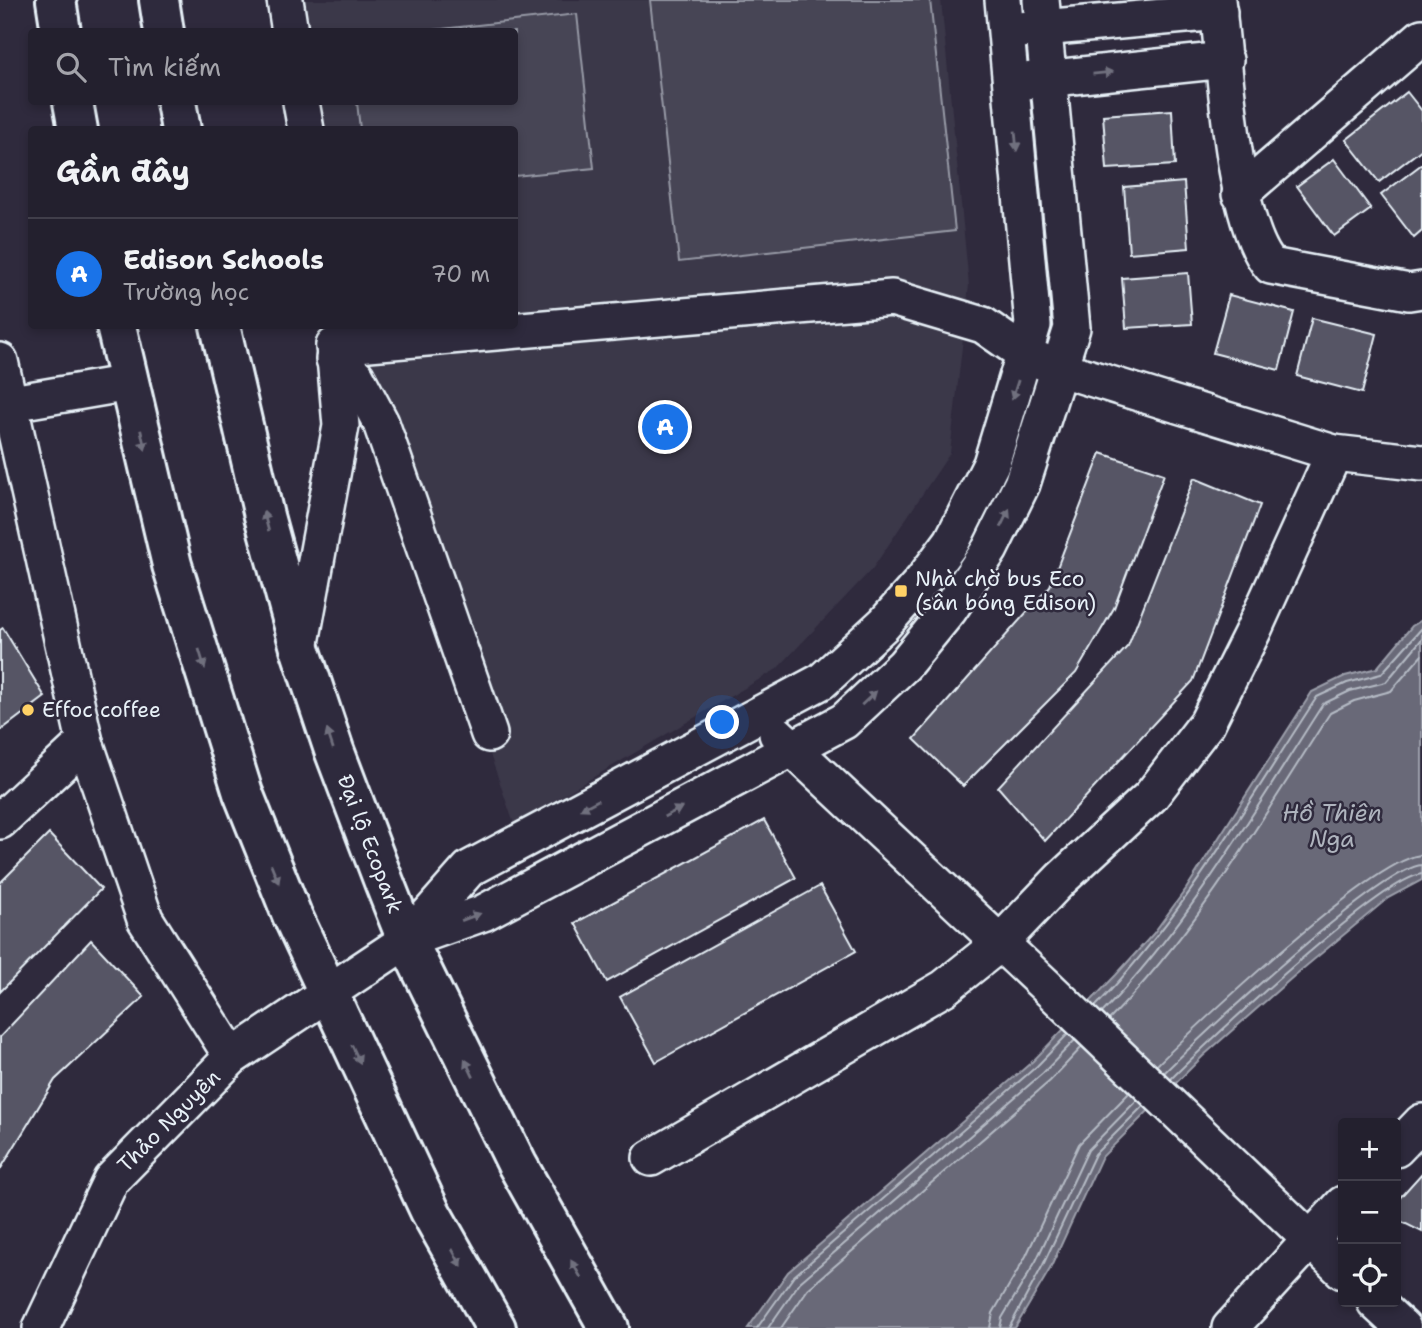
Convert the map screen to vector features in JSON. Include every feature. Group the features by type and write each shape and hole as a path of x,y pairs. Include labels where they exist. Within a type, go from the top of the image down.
{"highway":[{"path":"55,0 60,28"},
{"path":"159,0 163,28"},
{"path":"74,105 77,126"},
{"path":"177,105 180,126"},
{"path":"117,329 172,565 243,793 292,915 430,1211 496,1328"},
{"name":"Đại lộ Ecopark","path":"221,329 264,516 300,648 334,750 407,940 517,1164 609,1328"}],"street":[{"path":"285,0 289,28"},
{"path":"407,940 469,869 822,681 884,624 923,580 952,541 991,464 1033,325 1004,16 1218,6 1240,194 1258,252 1271,266 1409,292 1422,290"},
{"path":"407,940 483,913 844,721 904,665 949,610 990,549 1022,484 1072,328 1042,14"},
{"path":"1240,194 1422,37"},
{"path":"1011,82 1225,60"},
{"path":"302,105 305,126"},
{"path":"518,329 892,298 984,325 1026,355 1060,369 1334,453 1422,463"},
{"path":"334,344 516,329"},
{"path":"300,648 341,426 334,344"},
{"path":"334,344 356,376 381,423 489,734"},
{"path":"0,361 5,404 85,742 145,919 232,1057"},
{"path":"5,404 129,383"},
{"path":"651,1158 944,988 999,944 1061,879 1151,796 1207,723 1253,631 1334,453"},
{"path":"757,716 1045,985 1338,1266"},
{"path":"0,821 85,742"},
{"name":"Thảo Nguyên","path":"41,1328 111,1180 232,1057 407,940"},
{"path":"1401,1144 1422,1122"},
{"path":"1230,1328 1338,1208"},
{"path":"1380,1307 1403,1328"}],"shaded area":[{"path":"291,0 941,0 969,285 950,453 873,568 777,669 514,824 368,401 354,329 518,329 518,126 311,126 307,105 518,105 518,28 295,28"},
{"path":"650,0 930,0 955,231 679,262"},
{"path":"577,14 594,168 518,176 518,126 360,126 357,105 518,105 518,28 451,28"}],"water":[{"name":"Hồ Thiên Nga","path":"1422,620 1422,880 1388,898 1294,976 1203,1056 1101,1158 1050,1269 1015,1328 748,1328 788,1272 1033,1061 1153,934 1186,889 1312,692 1345,676 1377,668 1412,626"}],"building":[{"path":"1407,92 1422,111 1422,149 1379,182 1346,140"},
{"path":"1172,110 1175,165 1107,169 1103,115"},
{"path":"1334,159 1371,209 1334,236 1297,186"},
{"path":"1422,164 1422,231 1414,238 1381,195"},
{"path":"1184,182 1189,248 1129,253 1124,187"},
{"path":"1188,273 1192,324 1126,328 1122,278"},
{"path":"1229,295 1294,312 1279,370 1213,353"},
{"path":"1312,318 1377,334 1362,393 1297,376"},
{"path":"1101,453 1164,474 1114,608 1076,673 963,786 914,739 1050,586"},
{"path":"1194,478 1260,505 1193,681 1045,841 998,787 1128,646"},
{"path":"3,628 45,697 0,731 0,630"},
{"path":"764,820 796,878 607,982 575,923"},
{"path":"49,834 101,889 0,992 0,883"},
{"path":"820,886 856,951 656,1062 620,997"},
{"path":"91,940 144,997 55,1080 0,1170 0,1037"},
{"path":"1422,1173 1422,1232 1401,1222 1401,1196"}],"place":[{"name":"Edison Schools","path":"665,427"},
{"name":"Nhà chờ bus Eco (sân bóng Edison)","path":"901,591"},
{"name":"Effoc coffee","path":"28,710"}]}
